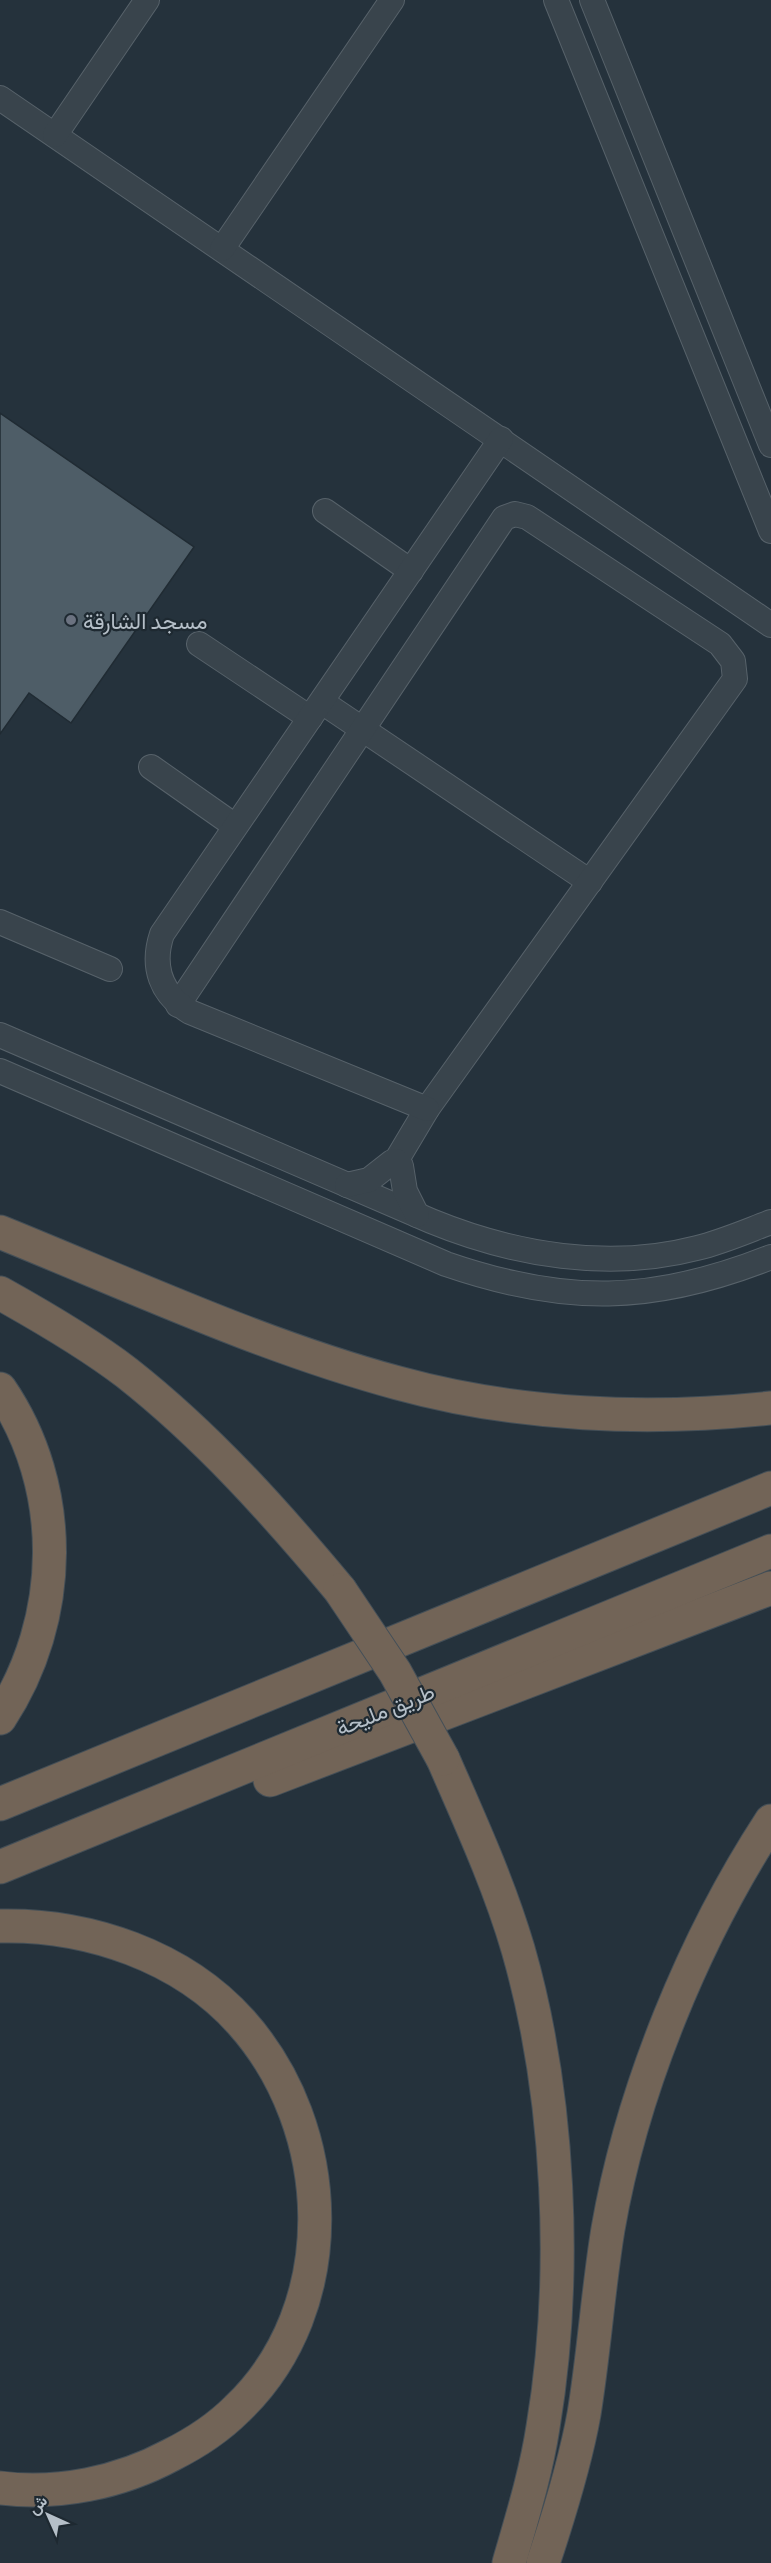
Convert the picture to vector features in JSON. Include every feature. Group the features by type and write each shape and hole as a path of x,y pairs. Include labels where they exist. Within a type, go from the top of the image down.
{"highway":[{"path":"0,1232 271,1342 335,1365 400,1384 501,1403 603,1414 671,1415 771,1408"},
{"path":"0,1293 40,1315 126,1372 184,1422 284,1523 340,1590 395,1672 443,1759 483,1853 518,1949 537,2038 552,2152 556,2221 556,2290 543,2427 509,2563"},
{"path":"0,1389 11,1405 30,1443 43,1484 49,1526 50,1569 44,1611 33,1653 17,1692 0,1718"},
{"path":"0,1804 771,1488"},
{"name":"طريق مليحة","path":"0,1868 771,1551"},
{"path":"100,1826 276,1778 771,1588"},
{"path":"543,2563 583,2416 608,2228 634,2124 668,2022 688,1972 725,1898 771,1821"},
{"path":"0,1926 56,1929 93,1936 129,1947 163,1962 219,2000 260,2044 290,2097 308,2154 314,2188 316,2222 308,2279 294,2323 279,2354 238,2408 188,2446 130,2473 69,2488 37,2491 0,2488"}],"street":[{"path":"55,135 147,0"},
{"path":"222,249 392,0"},
{"path":"556,0 771,531"},
{"path":"592,0 771,444"},
{"path":"0,98 771,625"},
{"path":"427,1109 190,1012 178,1005 161,981 157,958 158,946 162,934 235,826 501,440"},
{"path":"325,511 411,571"},
{"path":"178,1005 500,522 509,515 527,517 720,644 733,661 735,679 427,1109 396,1161 369,1180 347,1185"},
{"path":"746,606 760,611 771,610"},
{"path":"200,644 316,710 362,729 590,882"},
{"path":"150,767 235,826"},
{"path":"0,922 110,969"},
{"path":"771,1222 698,1248 642,1257 585,1258 522,1250 491,1243 417,1215 6,1037 0,1071 446,1264 509,1283 573,1293 636,1293 692,1284 771,1257"},
{"path":"396,1161 401,1166 405,1191 417,1215"}],"building":[{"name":"مسجد الشارقة","path":"0,413 194,547 71,723 29,693 0,734"}],"place":[{"name":"مسجد الشارقة","path":"71,620"}]}
